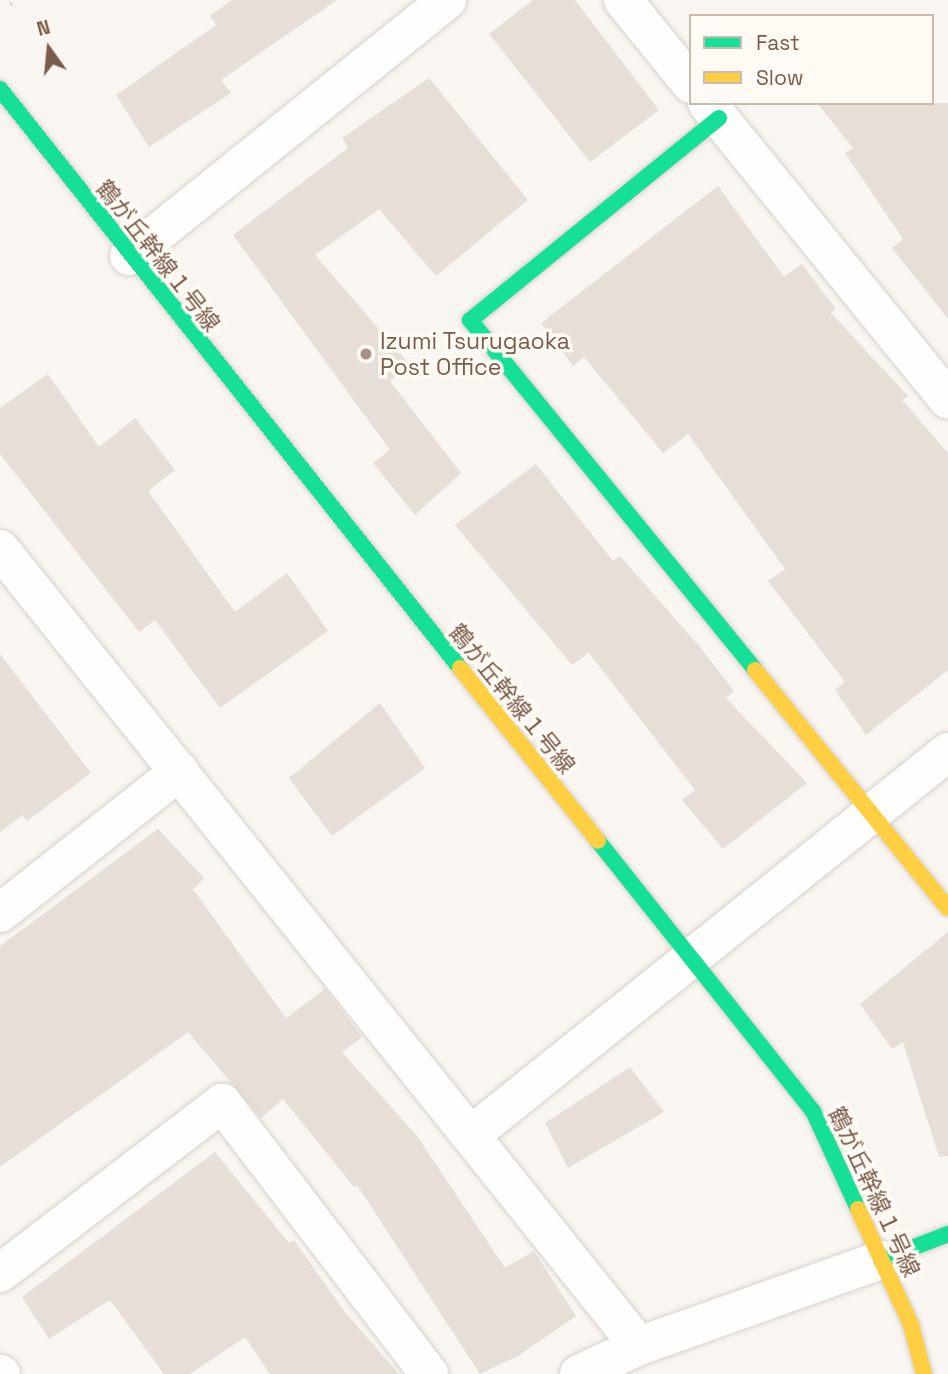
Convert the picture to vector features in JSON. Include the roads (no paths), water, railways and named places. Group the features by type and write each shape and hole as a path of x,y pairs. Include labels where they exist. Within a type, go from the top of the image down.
{"street":[{"path":"129,256 447,0"},
{"path":"623,0 689,82"},
{"name":"鶴が丘幹線１号線","path":"0,89 129,256 813,1111 911,1325 924,1374"},
{"path":"948,400 713,111 470,320 948,908"},
{"path":"0,550 639,1346"},
{"path":"471,1135 693,960 948,752"},
{"path":"0,914 180,771"},
{"path":"0,1272 222,1103 429,1374"},
{"path":"579,1374 639,1346 948,1234"}],"place":[{"name":"Izumi Tsurugaoka Post Office","path":"366,354"}]}
